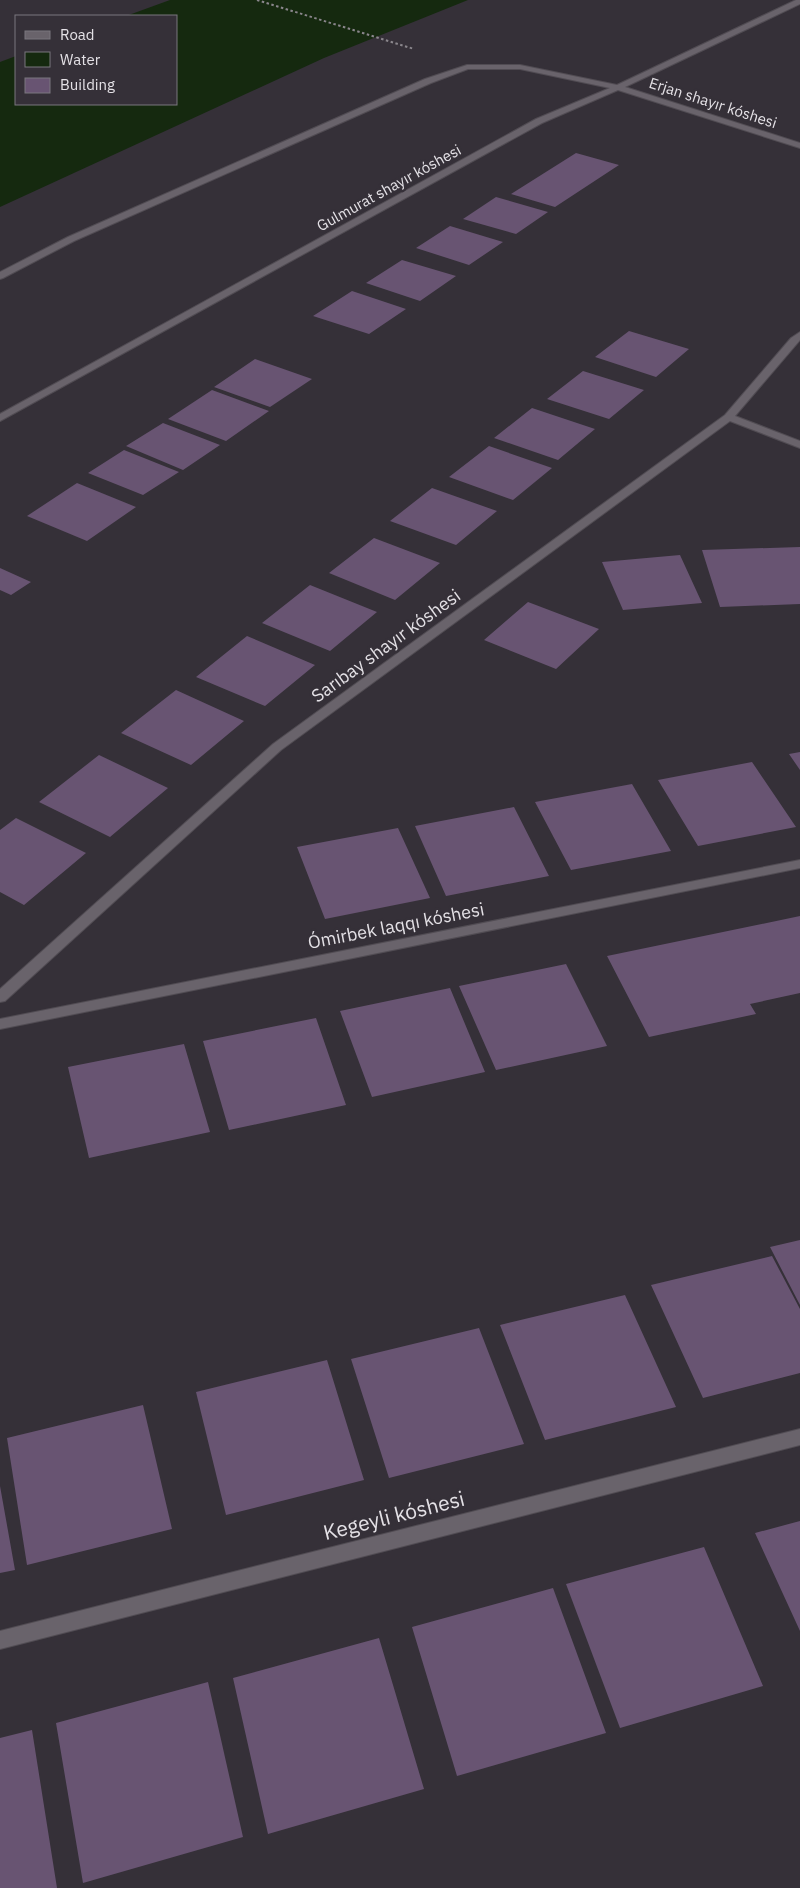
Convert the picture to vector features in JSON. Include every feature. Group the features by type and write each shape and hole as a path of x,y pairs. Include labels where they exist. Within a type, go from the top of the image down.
{"street":[{"name":"Gulmurat shayır kóshesi","path":"0,418 539,121 618,87 800,1"},
{"name":"Erjan shayır kóshesi","path":"0,276 71,239 428,81 467,67 520,67 618,87 800,146"},
{"name":"Sarıbay shayır kóshesi","path":"0,996 277,747 729,417 800,335"},
{"path":"729,417 800,446"},
{"name":"Ómirbek laqqı kóshesi","path":"0,1024 800,864"},
{"name":"Kegeyli kóshesi","path":"0,1640 800,1437"}],"path":[{"path":"257,0 413,49"}],"water":[{"path":"170,0 468,0 324,58 0,207 0,62 15,56 15,105 178,105 178,15 129,15"}],"building":[{"path":"576,153 619,165 555,207 511,194"},
{"path":"496,197 548,212 516,234 463,219"},
{"path":"450,226 503,242 469,265 416,248"},
{"path":"402,260 456,276 420,301 366,283"},
{"path":"352,291 406,309 369,334 313,316"},
{"path":"629,331 689,349 656,377 595,357"},
{"path":"255,359 312,379 270,407 214,387"},
{"path":"583,371 644,390 609,419 547,399"},
{"path":"212,390 269,411 226,441 168,419"},
{"path":"532,408 595,429 558,460 494,438"},
{"path":"163,423 220,445 183,470 126,446"},
{"path":"489,446 552,468 513,500 449,477"},
{"path":"124,450 179,472 143,495 88,473"},
{"path":"77,483 136,507 87,541 27,516"},
{"path":"432,488 497,511 456,545 390,521"},
{"path":"374,538 440,563 395,600 329,573"},
{"path":"800,547 800,604 720,607 702,550"},
{"path":"680,555 702,603 623,610 602,562"},
{"path":"0,568 31,582 11,595 0,590"},
{"path":"310,585 377,612 330,651 262,623"},
{"path":"528,602 599,629 556,669 484,640"},
{"path":"247,636 315,665 265,706 196,677"},
{"path":"176,690 244,721 191,765 121,733"},
{"path":"800,752 800,770 789,754"},
{"path":"99,755 168,788 110,837 39,802"},
{"path":"752,762 796,827 698,846 658,780"},
{"path":"632,784 671,851 571,870 535,802"},
{"path":"514,807 549,876 446,896 415,826"},
{"path":"16,818 86,853 24,905 0,892 0,830"},
{"path":"398,828 430,898 325,919 297,847"},
{"path":"800,916 800,993 750,1004 756,1014 649,1037 607,956"},
{"path":"566,964 607,1046 496,1070 459,986"},
{"path":"450,988 485,1072 372,1097 340,1011"},
{"path":"316,1018 346,1105 229,1130 203,1041"},
{"path":"184,1044 210,1132 89,1158 68,1067"},
{"path":"800,1240 800,1305 770,1247"},
{"path":"772,1256 800,1309 800,1373 703,1398 651,1285"},
{"path":"625,1295 676,1407 545,1440 500,1325"},
{"path":"479,1328 524,1444 389,1478 351,1359"},
{"path":"327,1360 364,1480 226,1515 196,1392"},
{"path":"143,1405 172,1529 27,1565 7,1438"},
{"path":"0,1486 15,1570 0,1573"},
{"path":"800,1521 800,1631 755,1533"},
{"path":"704,1547 763,1686 620,1728 566,1584"},
{"path":"553,1588 606,1733 457,1776 412,1627"},
{"path":"379,1638 424,1789 268,1834 233,1678"},
{"path":"208,1682 243,1837 83,1883 56,1723"},
{"path":"32,1730 57,1888 0,1888 0,1738"}]}
